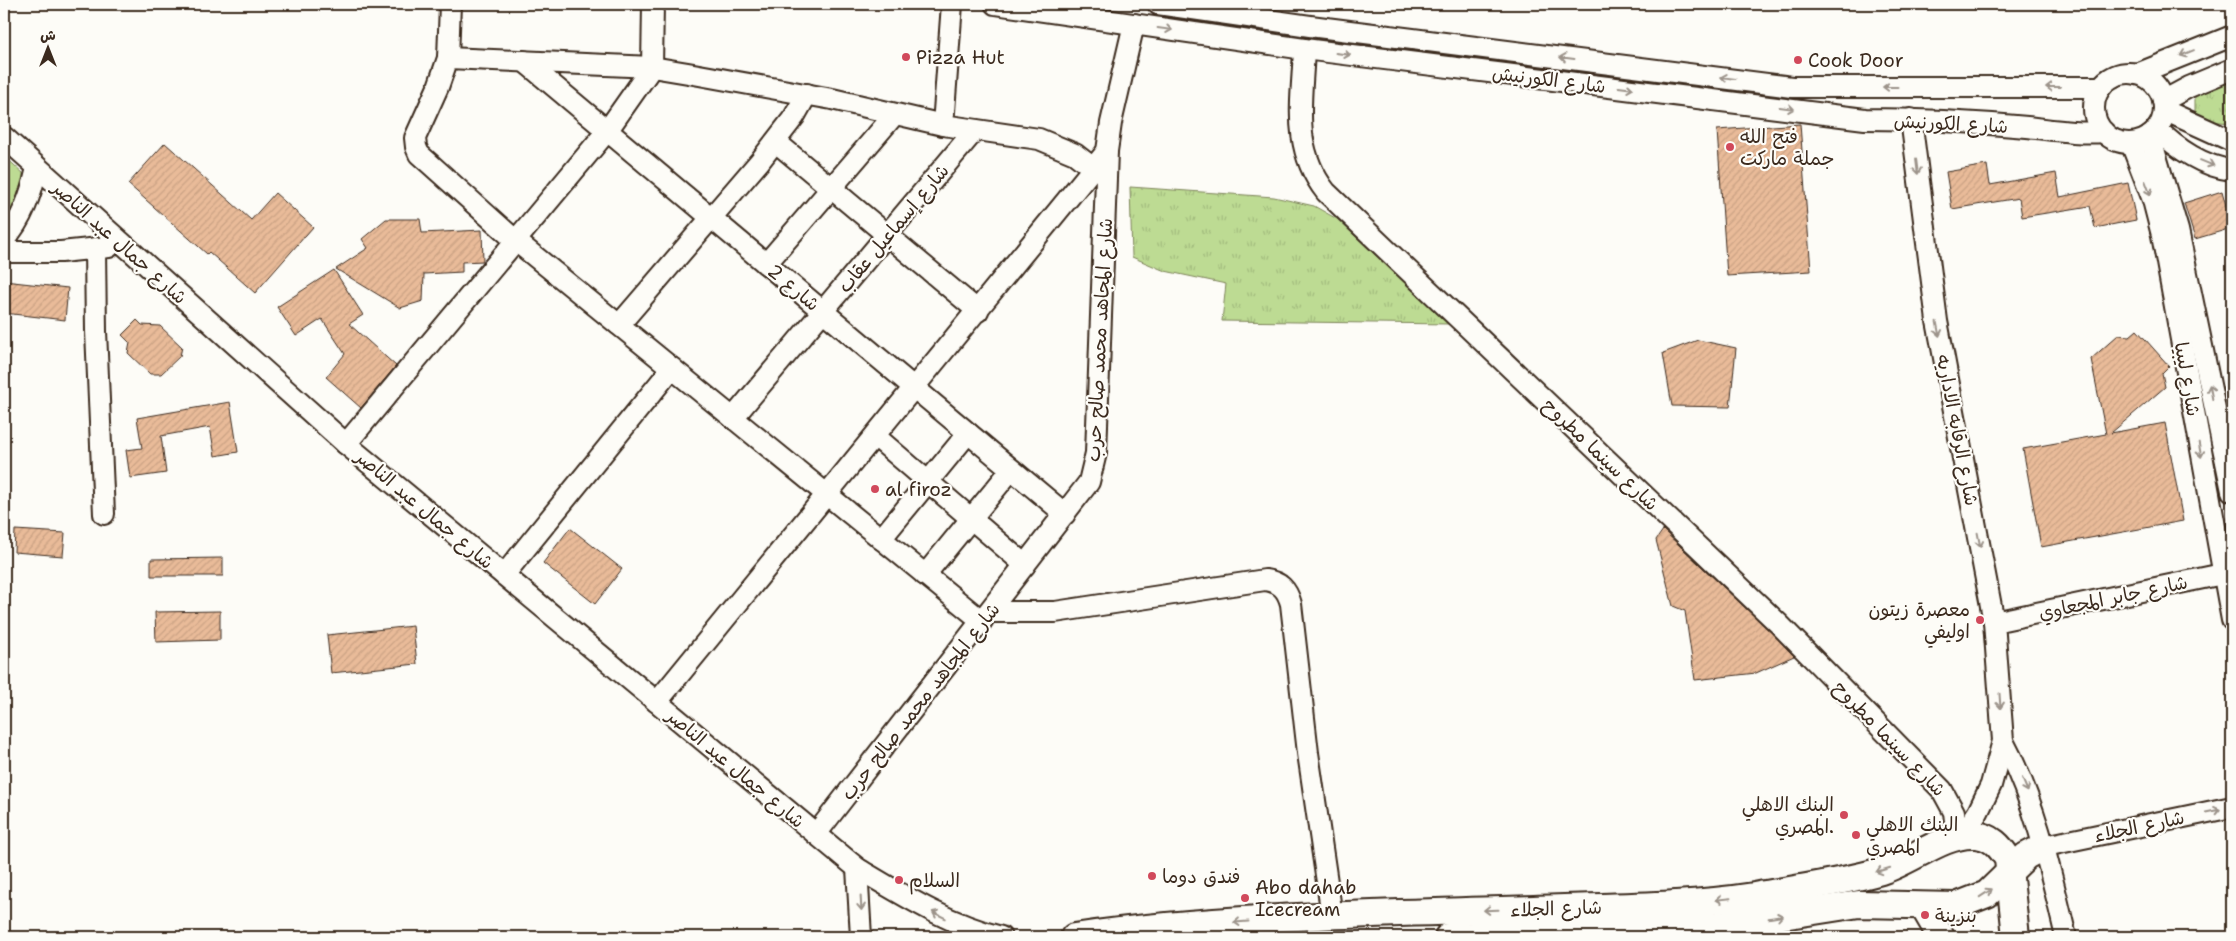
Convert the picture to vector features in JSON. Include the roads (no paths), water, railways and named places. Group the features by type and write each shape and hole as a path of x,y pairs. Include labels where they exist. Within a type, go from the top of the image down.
{"main road":[{"name":"شارع الجلاء","path":"1074,937 1159,927 1332,916 1647,905 1754,896 1882,871 1959,837 1984,837 1994,842 2002,850 2010,870 2016,937"},
{"name":"شارع الجلاء","path":"1448,937 1562,935 1718,926 1859,904 1956,906 1987,894 2026,856 2045,846"},
{"path":"1923,906 1940,937"}],"street":[{"path":"450,4 448,58 438,87 415,138 416,147 426,162 516,241 881,539 925,574 985,617 1055,612 1264,580 1274,581 1282,586 1288,594 1291,604 1308,752 1332,916"},
{"path":"346,444 607,131 652,67 653,4"},
{"path":"943,125 952,4"},
{"name":"شارع الكورنيش","path":"995,4 1304,49 1865,119 1911,119 2070,133 2104,132"},
{"name":"شارع الكورنيش","path":"1158,4 1310,26 1792,87 2101,87"},
{"name":"شارع المجاهد محمد صالح حرب","path":"816,834 1089,482 1096,453 1107,151 1111,123 1134,24"},
{"path":"2137,74 2232,36"},
{"name":"شارع سينما مطروح","path":"1304,49 1301,131 1303,148 1308,164 1326,192 1779,624 1935,783 1951,804 1959,837"},
{"path":"448,58 652,67 807,94 943,125 1039,139 1075,154 1093,168"},
{"name":"شارع 2","path":"524,61 1065,514"},
{"path":"2232,69 2189,87 2159,119 2131,142 2121,142 2104,132 2095,115 2096,95 2101,87 2117,75 2137,74 2154,84 2160,91 2159,119 2168,141 2196,158 2223,169 2232,170"},
{"path":"619,325 776,142 794,118 807,94"},
{"path":"766,264 896,114"},
{"name":"شارع الرقابه الاداريه","path":"1911,119 1937,321 1994,622 2003,741"},
{"path":"2159,119 2232,141"},
{"name":"شارع ليبيا","path":"2159,119 2178,230 2227,441 2232,491"},
{"name":"شارع إسماعيل عقاب","path":"733,418 975,130"},
{"name":"شارع جمال عبد الناصر","path":"4,137 346,444 857,868 938,916 959,925 1001,937"},
{"path":"776,142 978,310"},
{"name":"شارع ليبيا","path":"2131,142 2153,200 2162,235 2227,573 2232,620"},
{"path":"657,702 1107,151"},
{"path":"4,240 22,214 32,191 37,168"},
{"path":"4,252 61,252 124,246"},
{"path":"95,248 96,331 104,514"},
{"path":"504,575 672,368"},
{"path":"881,539 968,433"},
{"path":"875,436 1025,565"},
{"path":"925,574 1012,470"},
{"name":"شارع جابر المجعاوي","path":"1994,622 2227,573"},
{"path":"1959,837 1988,792 1997,770 2003,741"},
{"path":"2003,741 2031,802 2045,846 2066,937"},
{"name":"شارع الجلاء","path":"2045,846 2232,807"},
{"path":"857,868 861,937"}],"place":[{"name":"Pizza Hut","path":"906,57"},
{"name":"Cook Door","path":"1798,60"},
{"name":"فتح الله جملة ماركت","path":"1730,147"},
{"name":"al firoz","path":"875,489"},
{"name":"معصرة زيتون اوليفي","path":"1980,620"},
{"name":"البنك الاهلي المصري.","path":"1844,815"},
{"name":"البنك الاهلي المصري","path":"1856,835"},
{"name":"فندق دوما","path":"1152,876"},
{"name":"السلام","path":"899,880"},
{"name":"Abo dahab Icecream","path":"1245,898"},
{"name":"بنزينة","path":"1925,915"}]}
